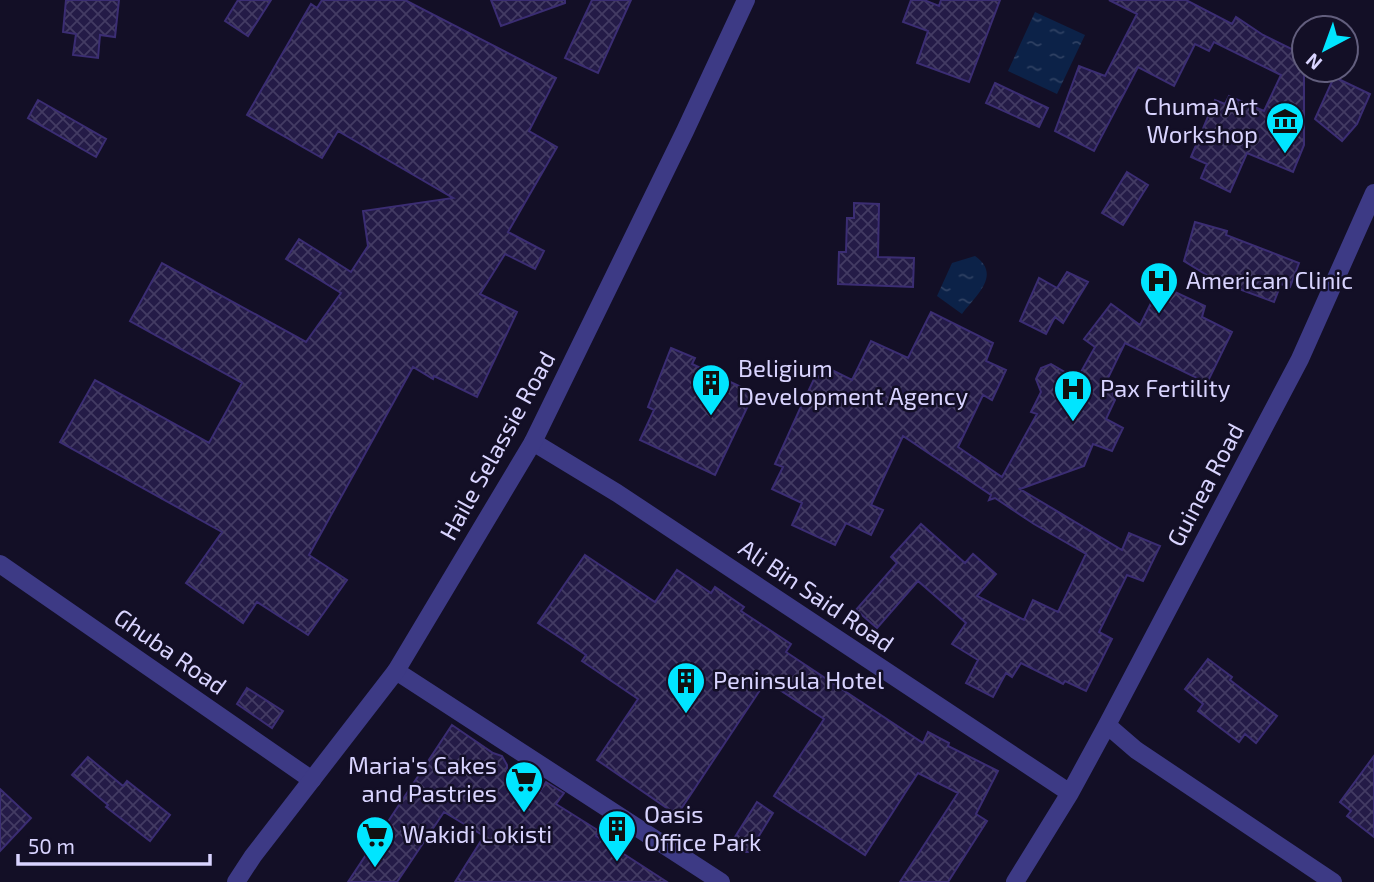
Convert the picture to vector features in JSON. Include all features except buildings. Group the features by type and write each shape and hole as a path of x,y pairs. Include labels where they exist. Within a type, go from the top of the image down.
{"street":[{"name":"Haile Selassie Road","path":"236,882 396,671 533,442 746,0"},
{"name":"Guinea Road","path":"1015,882 1070,793 1300,359 1374,193"},
{"name":"Ali Bin Said Road","path":"533,442 618,493 1070,793"},
{"name":"Ghuba Road","path":"0,564 312,780"},
{"path":"396,671 721,882"},
{"path":"1107,725 1136,750 1333,882"}],"water":[{"path":"1035,12 1085,35 1057,94 1008,71"},
{"path":"975,256 983,263 986,278 984,285 962,314 937,296 952,263"}],"place":[{"name":"Chuma Art Workshop","path":"1285,155"},
{"name":"American Clinic","path":"1159,315"},
{"name":"Beligium Development Agency","path":"711,417"},
{"name":"Pax Fertility","path":"1073,423"},
{"name":"Peninsula Hotel","path":"686,715"},
{"name":"Maria's Cakes and Pastries","path":"524,814"},
{"name":"Oasis Office Park","path":"617,863"},
{"name":"Wakidi Lokisti","path":"375,869"}]}
